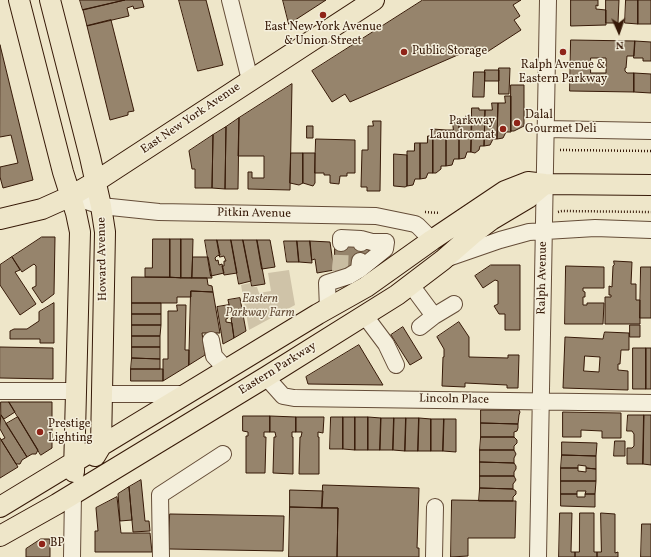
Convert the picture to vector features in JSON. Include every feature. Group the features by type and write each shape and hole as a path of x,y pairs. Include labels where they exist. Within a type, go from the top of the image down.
{"main road":[{"name":"Howard Avenue","path":"19,0 80,232 73,494"},
{"name":"Howard Avenue","path":"50,0 101,206 105,232 101,446 73,494"},
{"name":"East New York Avenue","path":"0,219 42,209 71,196 95,182 374,0"},
{"path":"0,507 348,298 354,272 432,240 505,191 528,182 545,184 651,185"},
{"name":"Eastern Parkway","path":"0,536 73,494 397,296 443,260 474,232 528,198 545,184"}],"street":[{"path":"230,0 250,80"},
{"name":"Ralph Avenue","path":"538,557 548,0"},
{"path":"546,129 651,131"},
{"name":"Pitkin Avenue","path":"71,196 101,206 159,212 376,216 415,224 432,240"},
{"path":"328,309 327,283 354,272 386,249 386,242 353,241 351,216"},
{"path":"443,260 500,240 529,232 595,228 651,230"},
{"path":"410,285 434,316"},
{"path":"420,327 434,316 454,304"},
{"path":"365,316 386,344 396,365"},
{"path":"211,340 214,356 227,370"},
{"name":"Lincoln Place","path":"266,377 284,396 294,398 651,402"},
{"path":"0,391 76,391"},
{"path":"102,394 187,394"},
{"path":"161,557 160,495 223,454"},
{"name":"Howard Avenue","path":"72,557 73,494"},
{"path":"434,557 435,507"}],"path":[{"path":"558,150 651,151"},
{"path":"556,212 651,212"}],"green space":[{"name":"Eastern Parkway Farm","path":"289,270 295,305 249,330 241,285 250,283 252,287 257,287 259,293 271,291 268,273"}],"building":[{"path":"80,0 125,0 83,10"},
{"path":"125,0 142,0 144,7 134,9 133,6 127,8 129,16 87,26 83,10"},
{"path":"179,0 206,0 223,65 198,71"},
{"path":"283,0 326,0 289,24"},
{"name":"Public Storage","path":"423,0 521,0 513,5 520,16 514,20 521,30 487,52 484,47 478,51 476,47 350,102 345,94 332,102 312,71"},
{"path":"571,0 598,0 598,6 596,5 596,9 606,10 606,25 571,26"},
{"path":"606,0 619,0 618,23 606,23"},
{"path":"626,0 638,0 638,24 625,23"},
{"path":"638,0 651,0 651,24 638,24"},
{"path":"111,20 134,111 128,112 128,115 110,120 87,26"},
{"path":"571,40 635,41 634,56 627,56 625,68 627,73 634,73 634,92 570,91","holes":["591,58 606,58 606,73 591,73"]},
{"path":"635,41 651,42 651,61 643,61 643,58 634,58"},
{"path":"0,45 33,180 3,188 0,177 0,167 18,163 11,135 0,137"},
{"path":"499,68 510,68 509,94 499,94"},
{"path":"485,70 499,70 499,81 485,81"},
{"path":"474,72 485,72 484,97 473,97"},
{"path":"634,73 651,74 651,93 634,92"},
{"path":"292,84 290,190 248,189 248,172 252,172 252,178 264,178 264,156 238,156 239,118"},
{"path":"511,85 524,85 524,126 514,131 511,131"},
{"path":"505,96 511,96 511,132 506,132 503,138 497,139 498,103 505,103"},
{"path":"492,103 498,103 497,139 493,139 490,145 484,146 485,110 492,110"},
{"path":"472,108 485,110 484,146 480,146 479,150 475,153 471,152"},
{"path":"466,116 472,116 471,152 467,152 465,158 459,159 459,123 466,123"},
{"path":"239,118 238,189 225,189 226,127"},
{"path":"373,121 381,121 380,191 367,191 367,187 361,187 362,150 368,150 368,126 373,126"},
{"path":"453,123 459,123 459,159 454,159 452,165 446,166 446,130 453,130"},
{"path":"307,126 313,126 313,138 307,138"},
{"path":"226,127 225,189 212,188 213,135"},
{"path":"433,129 446,130 446,166 441,166 441,169 436,173 433,173"},
{"path":"213,135 212,188 195,188 195,169 192,169 189,151"},
{"path":"428,136 433,136 433,173 428,173 426,178 420,179 420,143 427,143"},
{"path":"316,139 355,140 355,173 347,173 347,176 340,176 339,184 330,183 330,175 315,173"},
{"path":"415,143 420,143 420,179 415,179 413,185 407,186 407,151 414,151"},
{"path":"291,153 303,153 303,183 299,185 290,183"},
{"path":"303,153 315,153 315,183 313,186 303,183"},
{"path":"394,154 407,155 407,186 405,187 394,186"},
{"path":"42,237 55,237 54,294 42,303 32,288 36,286 36,266 34,264 22,272 12,257"},
{"path":"153,239 170,239 170,277 145,277 145,268 152,268"},
{"path":"170,239 181,239 181,278 170,277"},
{"path":"181,239 193,239 192,278 181,278"},
{"path":"205,240 217,240 220,255 215,258 216,261 218,260 219,265 222,264 224,273 211,276"},
{"path":"217,240 231,240 237,273 224,275 222,266 224,266 224,261 226,261 224,256 220,257"},
{"path":"231,240 243,240 251,281 239,284"},
{"path":"243,240 257,240 265,284 252,286"},
{"path":"257,240 270,240 275,267 262,269"},
{"path":"284,241 297,241 299,262 287,262"},
{"path":"297,241 310,241 312,263 299,262"},
{"path":"310,241 330,242 334,270 317,273 315,259 312,260"},
{"path":"335,243 369,243 369,255 344,270 335,270"},
{"path":"12,257 20,270 15,272 36,304 20,315 0,285 0,265"},
{"path":"193,257 208,257 212,278 192,278"},
{"path":"614,261 632,262 631,284 636,284 636,300 640,300 640,324 605,324 605,297 611,297 611,295 609,295 609,286 612,287"},
{"path":"491,265 520,265 520,330 505,330 505,314 499,314 494,306 498,304 498,281 495,280 483,288 475,276"},
{"path":"566,266 604,267 604,288 583,288 585,297 583,297 583,305 587,305 587,303 604,303 603,324 565,324"},
{"path":"641,267 651,267 651,318 640,318"},
{"path":"132,277 207,278 208,285 212,286 213,292 191,291 191,297 177,297 177,303 132,303"},
{"path":"191,291 213,292 220,333 202,333 205,355 189,365"},
{"path":"240,298 246,331 234,338 231,318 236,315 232,308 230,309 228,300"},
{"path":"54,303 54,343 40,343 40,339 10,339 10,331 14,329 27,329 39,321 39,312"},
{"path":"132,303 161,303 161,314 132,314"},
{"path":"177,305 186,305 185,350 189,350 189,365 163,381 163,359 168,359 168,311 177,311"},
{"path":"229,305 230,313 228,314 226,322 232,323 234,338 223,344 217,307"},
{"path":"132,314 161,314 161,325 132,325"},
{"path":"459,322 469,337 469,357 508,358 508,355 519,355 518,388 507,388 507,385 465,383 465,387 442,386 444,349 437,337"},
{"path":"132,325 161,325 160,336 132,336"},
{"path":"630,325 640,325 640,337 630,337"},
{"path":"403,327 422,358 410,365 391,335"},
{"path":"605,332 629,333 629,350 621,350 620,364 618,364 618,370 628,371 628,390 563,388 565,337 603,339","holes":["585,356 600,357 599,372 584,371"]},
{"path":"132,336 160,336 160,347 132,347"},
{"path":"359,345 383,385 308,384 306,377"},
{"path":"0,347 53,348 53,379 0,378"},
{"path":"132,347 160,347 160,359 132,358"},
{"path":"633,348 646,348 646,389 633,389"},
{"path":"646,348 651,348 651,389 646,389"},
{"path":"132,358 160,359 160,369 131,369"},
{"path":"131,369 163,369 163,381 131,381"},
{"path":"1,402 9,402 15,412 4,419 1,415"},
{"name":"Prestige Lighting","path":"9,402 52,402 52,448 41,455"},
{"path":"481,410 519,410 518,424 481,423"},
{"path":"563,412 621,413 621,438 602,438 602,431 581,430 581,437 563,437"},
{"path":"1,415 27,457 22,460 20,464 16,464 1,440 5,438 0,429"},
{"path":"628,415 644,415 643,464 627,464 627,448 632,448 634,446 634,434 632,431 627,431"},
{"path":"644,415 651,415 651,465 643,464"},
{"path":"243,416 270,416 270,432 264,432 264,437 266,437 265,473 246,473 246,436 248,436 248,432 243,431"},
{"path":"270,416 296,417 296,432 292,432 293,474 273,473 274,437 276,437 275,432 270,432"},
{"path":"18,417 38,450 36,454 32,454 27,457 6,424"},
{"path":"296,417 324,417 323,433 318,432 319,474 299,474 300,437 302,432 296,432"},
{"path":"331,417 343,417 343,449 330,449"},
{"path":"343,417 355,417 355,450 343,449"},
{"path":"355,417 368,417 368,450 355,450"},
{"path":"368,417 381,418 380,450 368,450"},
{"path":"381,418 394,418 393,450 380,450"},
{"path":"394,418 406,418 405,451 393,450"},
{"path":"406,418 419,418 418,451 405,451"},
{"path":"419,418 431,419 431,451 418,451"},
{"path":"431,419 444,419 443,451 431,451"},
{"path":"444,419 456,419 456,452 443,451"},
{"path":"481,423 518,424 518,428 517,431 514,432 514,437 481,437"},
{"path":"481,437 514,437 517,440 517,443 514,446 514,450 480,450"},
{"path":"0,438 18,467 0,478"},
{"path":"615,441 625,441 625,456 614,456"},
{"path":"562,442 597,443 596,456 562,455"},
{"path":"480,450 514,450 516,454 514,463 480,462"},
{"path":"562,455 596,456 596,469 578,465 578,468 561,468"},
{"path":"480,462 514,463 516,469 514,476 480,476"},
{"path":"561,468 578,468 578,471 586,472 586,468 596,469 596,481 561,481"},
{"path":"480,476 514,476 516,480 513,484 513,489 480,488"},
{"path":"141,480 145,521 149,521 150,531 133,532 129,487"},
{"path":"561,481 596,481 595,494 585,494 586,491 577,491 577,494 561,494"},
{"path":"323,485 419,488 417,548 419,548 419,557 337,557 338,508 322,508"},
{"path":"129,487 132,520 120,521 118,494"},
{"path":"480,488 513,489 516,491 516,494 513,497 513,501 479,501"},
{"path":"290,490 323,491 322,508 290,507"},
{"path":"561,494 577,494 577,497 585,497 585,494 595,494 595,507 561,506"},
{"path":"117,497 121,533 150,533 152,552 95,552 95,531 98,531 96,508"},
{"path":"452,500 516,501 515,538 468,538 468,556 451,557"},
{"path":"290,507 338,508 337,557 289,557"},
{"path":"560,513 572,513 571,552 575,552 575,557 559,557"},
{"path":"580,513 594,513 594,552 597,552 597,557 575,557 575,552 579,552"},
{"path":"601,513 615,514 615,553 618,552 618,557 597,557 597,552 601,552"},
{"path":"170,514 284,516 283,551 169,549"},
{"path":"642,524 651,524 651,557 641,557"},
{"name":"BP","path":"41,539 50,539 50,557 26,557 26,549"}],"tunnel":[{"path":"340,271 341,243"}],"place":[{"name":"East New York Avenue & Union Street","path":"323,15"},
{"name":"Public Storage","path":"404,52"},
{"name":"Ralph Avenue & Eastern Parkway","path":"563,52"},
{"name":"Dalal Gourmet Deli","path":"517,123"},
{"name":"Parkway Laundromat","path":"503,129"},
{"name":"Prestige Lighting","path":"40,432"},
{"name":"BP","path":"42,544"}]}
